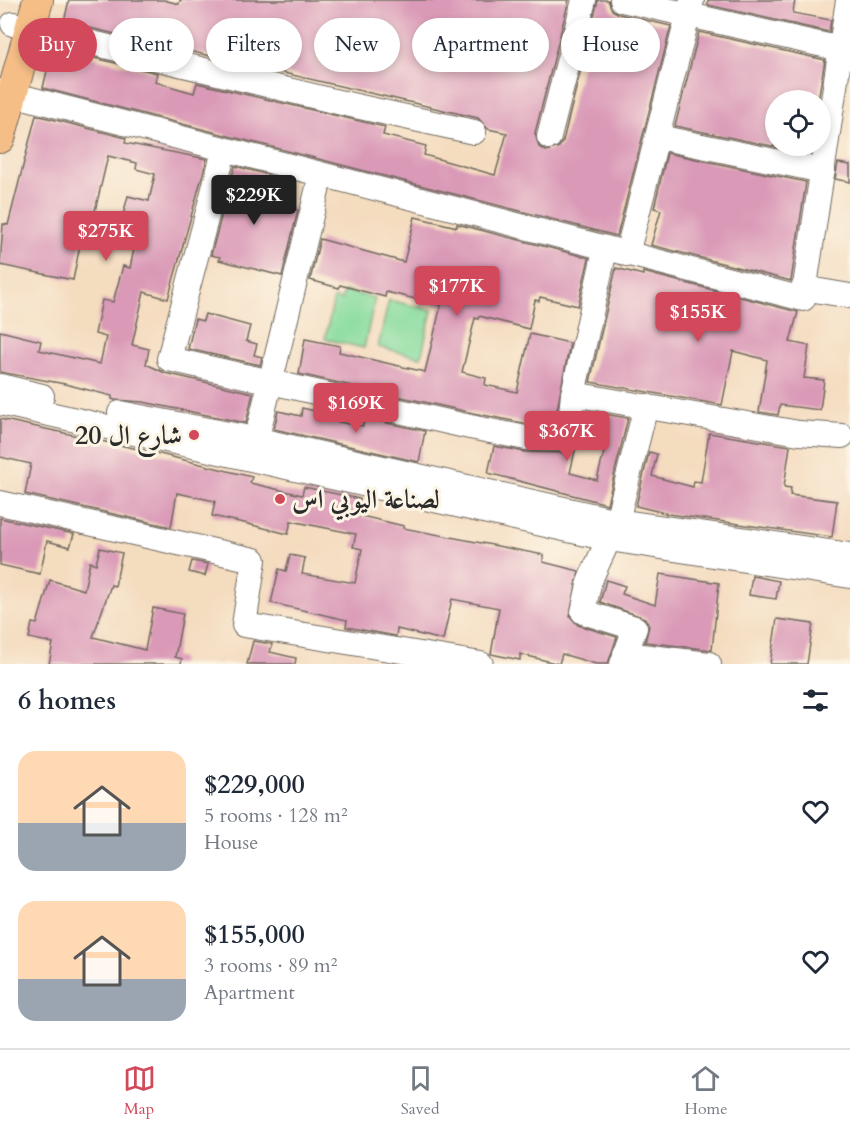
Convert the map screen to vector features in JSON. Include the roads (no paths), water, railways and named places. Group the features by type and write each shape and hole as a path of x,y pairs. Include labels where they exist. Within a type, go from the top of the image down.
{"main road":[{"path":"21,18 38,0"},
{"path":"0,138 4,89 18,31"}],"street":[{"path":"549,137 584,0"},
{"path":"622,0 690,8 841,49"},
{"path":"4,89 224,151 803,299 848,0"},
{"path":"224,151 170,359 526,438 561,440 570,424 573,394 616,252 658,137 690,8"},
{"path":"97,37 474,132"},
{"path":"658,137 823,171"},
{"path":"254,449 321,175"},
{"path":"803,288 850,296"},
{"path":"0,386 254,449 613,530 850,576"},
{"path":"573,394 799,433 842,436"},
{"path":"0,403 254,449"},
{"path":"646,406 613,530 590,580 583,612 635,628 623,659 709,664"},
{"path":"0,502 254,560 244,625 481,664"},
{"path":"613,530 850,555"}],"place":[{"name":"شارع ال 20","path":"194,435"},
{"name":"لصناعة اليوبي اس","path":"280,499"}]}
